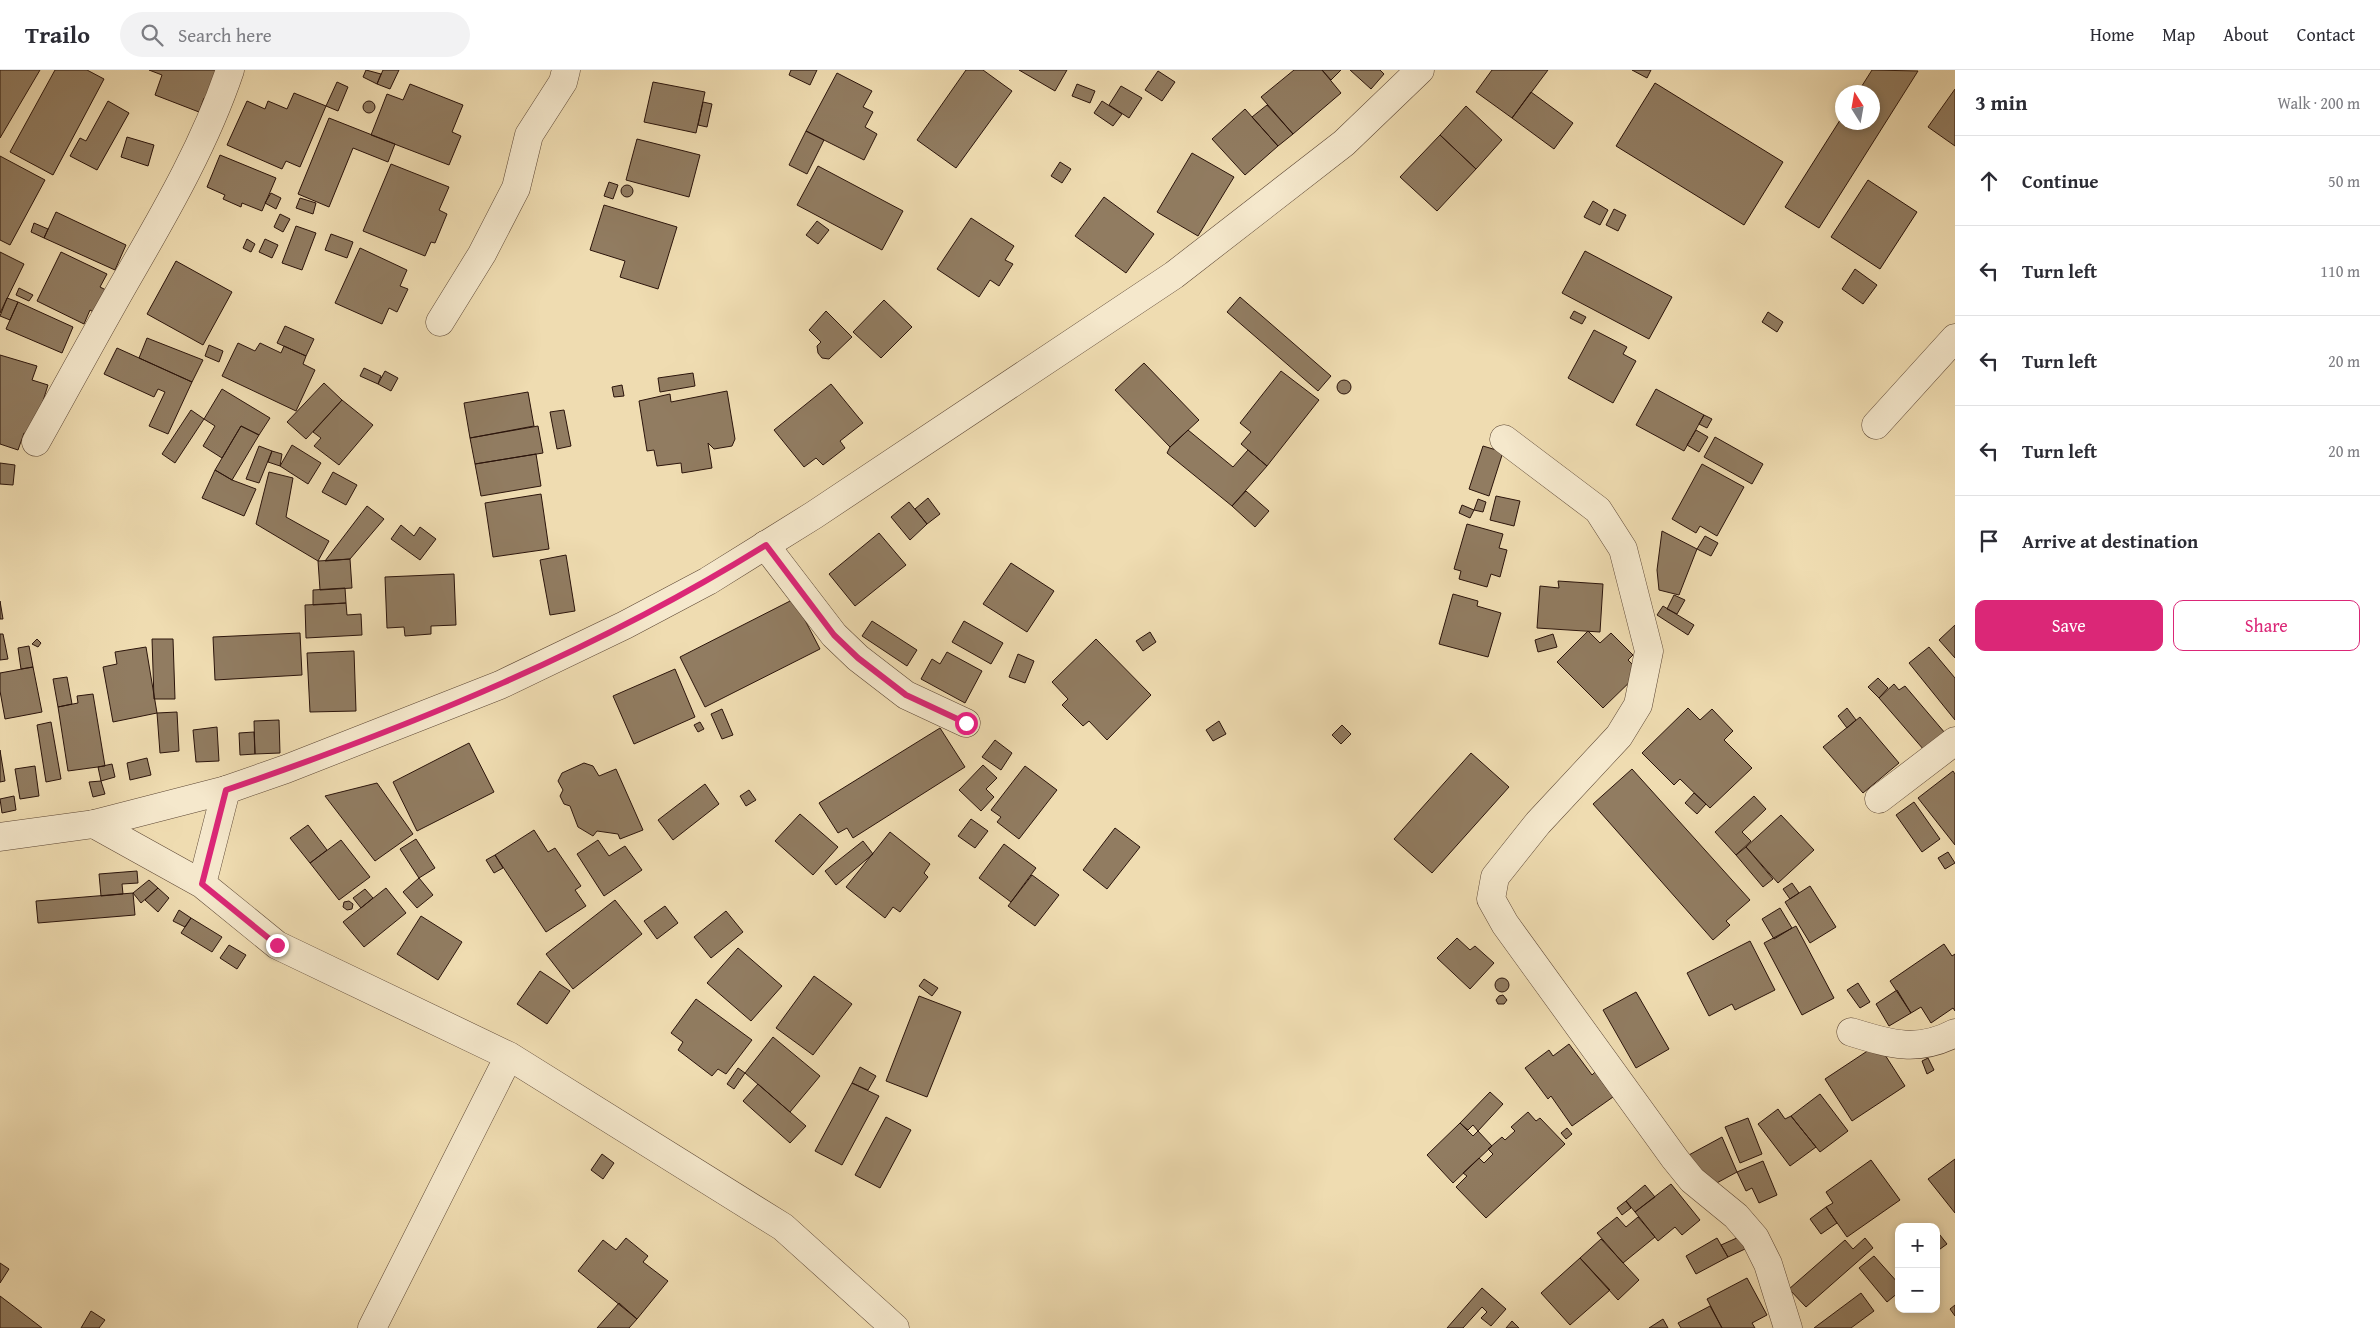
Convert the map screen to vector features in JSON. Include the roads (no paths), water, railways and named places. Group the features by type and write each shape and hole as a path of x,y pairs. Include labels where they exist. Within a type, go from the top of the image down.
{"street":[{"path":"36,442 132,269 160,224 223,92 230,70"},
{"path":"440,322 482,254 516,188 529,135 564,82 566,70"},
{"path":"0,837 94,824 226,790 286,769 500,685 625,625 708,581 897,460 1174,275 1344,143 1420,70"},
{"path":"1876,426 1955,338"},
{"path":"1504,440 1598,510 1623,549 1649,651 1638,705 1619,736 1538,823 1495,877 1491,899 1504,924 1675,1159 1692,1180 1736,1216 1755,1238 1768,1264 1788,1328"},
{"path":"766,545 834,635 858,658 906,695 966,723"},
{"path":"1879,799 1955,741"},
{"path":"202,884 226,790"},
{"path":"94,824 202,884 277,945 509,1056 783,1227 895,1328"},
{"path":"1851,1032 1888,1043 1919,1046 1938,1042 1955,1033"},
{"path":"372,1328 509,1056"}]}
